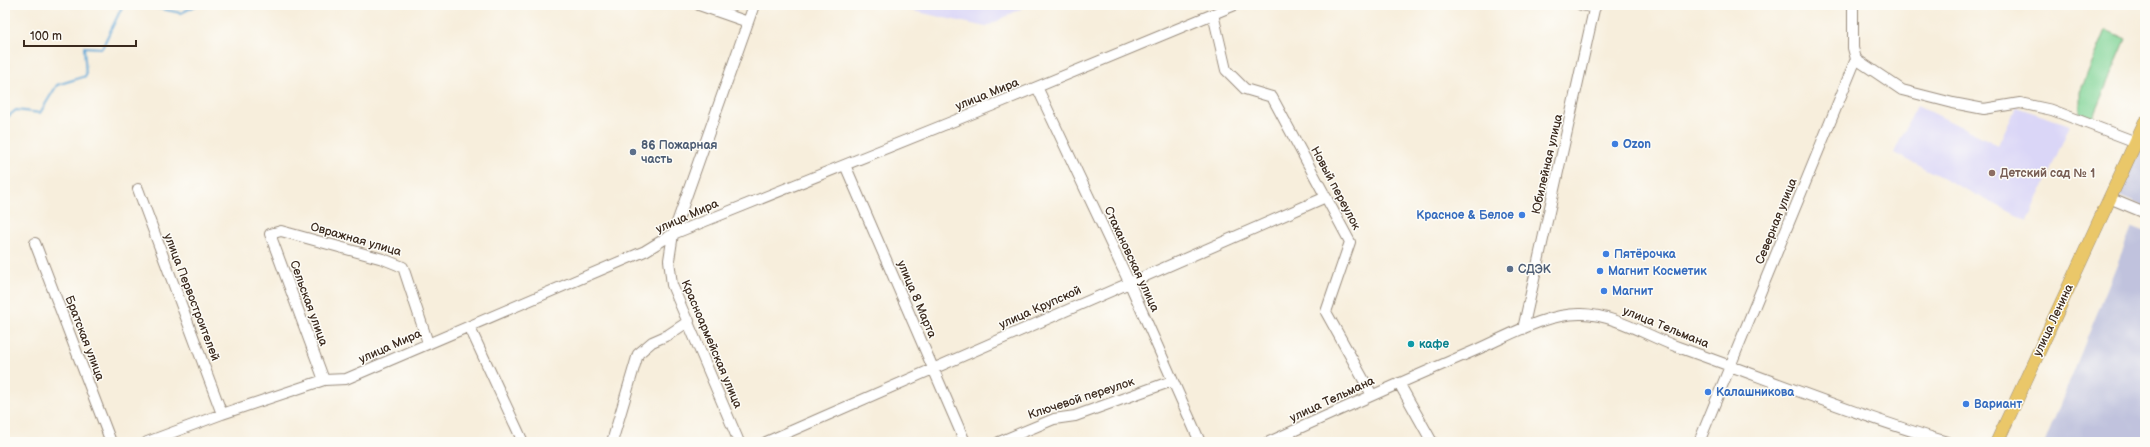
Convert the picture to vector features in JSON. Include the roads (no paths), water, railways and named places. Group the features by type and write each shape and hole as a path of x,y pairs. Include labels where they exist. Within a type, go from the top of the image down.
{"main road":[{"name":"улица Ленина","path":"1997,442 2145,122"}],"street":[{"path":"700,5 748,22"},
{"name":"Красноармейская улица","path":"739,442 672,285 669,260 673,234 754,5"},
{"name":"улица Мира","path":"147,442 222,414 324,380 346,379 428,343 470,328 644,251 673,234 1037,87 1235,5"},
{"path":"1581,5 1595,7"},
{"path":"1853,5 1853,48 1856,59 1902,90 1953,103 1984,108 2020,103 2052,110 2136,142"},
{"name":"Юбилейная улица","path":"1523,330 1595,7"},
{"name":"Новый переулок","path":"1213,14 1226,70 1245,89 1272,97 1350,242 1326,312 1372,395"},
{"name":"Северная улица","path":"1699,442 1856,59"},
{"name":"Стахановская улица","path":"1037,87 1129,282 1200,442"},
{"name":"улица 8 Марта","path":"845,165 965,442"},
{"name":"улица Первостроителей","path":"138,189 222,414"},
{"name":"улица Крупской","path":"766,442 1326,197"},
{"path":"2109,198 2145,213"},
{"name":"Овражная улица","path":"270,234 281,231 382,259 403,267 428,343"},
{"name":"Сельская улица","path":"270,234 324,380"},
{"name":"Братская улица","path":"35,243 111,442"},
{"name":"улица Тельмана","path":"1269,442 1399,383 1523,330 1556,317 1582,314 1609,318 1675,346 1894,426 1947,442"},
{"path":"612,442 638,354 652,342 668,335 688,321"},
{"path":"470,328 523,442"},
{"name":"Ключевой переулок","path":"998,442 1054,419 1075,416 1172,381"},
{"path":"1399,383 1432,442"}],"waterway":[{"path":"5,119 16,110 40,113 57,85 86,76 84,47 102,48 123,5"},
{"path":"142,5 181,13 197,5"}],"place":[{"name":"Ozon","path":"1615,144"},
{"name":"86 Пожарная часть","path":"633,152"},
{"name":"Детский сад № 1","path":"1992,173"},
{"name":"Красное & Белое","path":"1522,215"},
{"name":"Пятёрочка","path":"1606,254"},
{"name":"СДЭК","path":"1510,269"},
{"name":"Магнит Косметик","path":"1600,271"},
{"name":"Магнит","path":"1604,291"},
{"name":"кафе","path":"1411,344"},
{"name":"Калашникова","path":"1708,392"},
{"name":"Вариант","path":"1966,404"}]}
